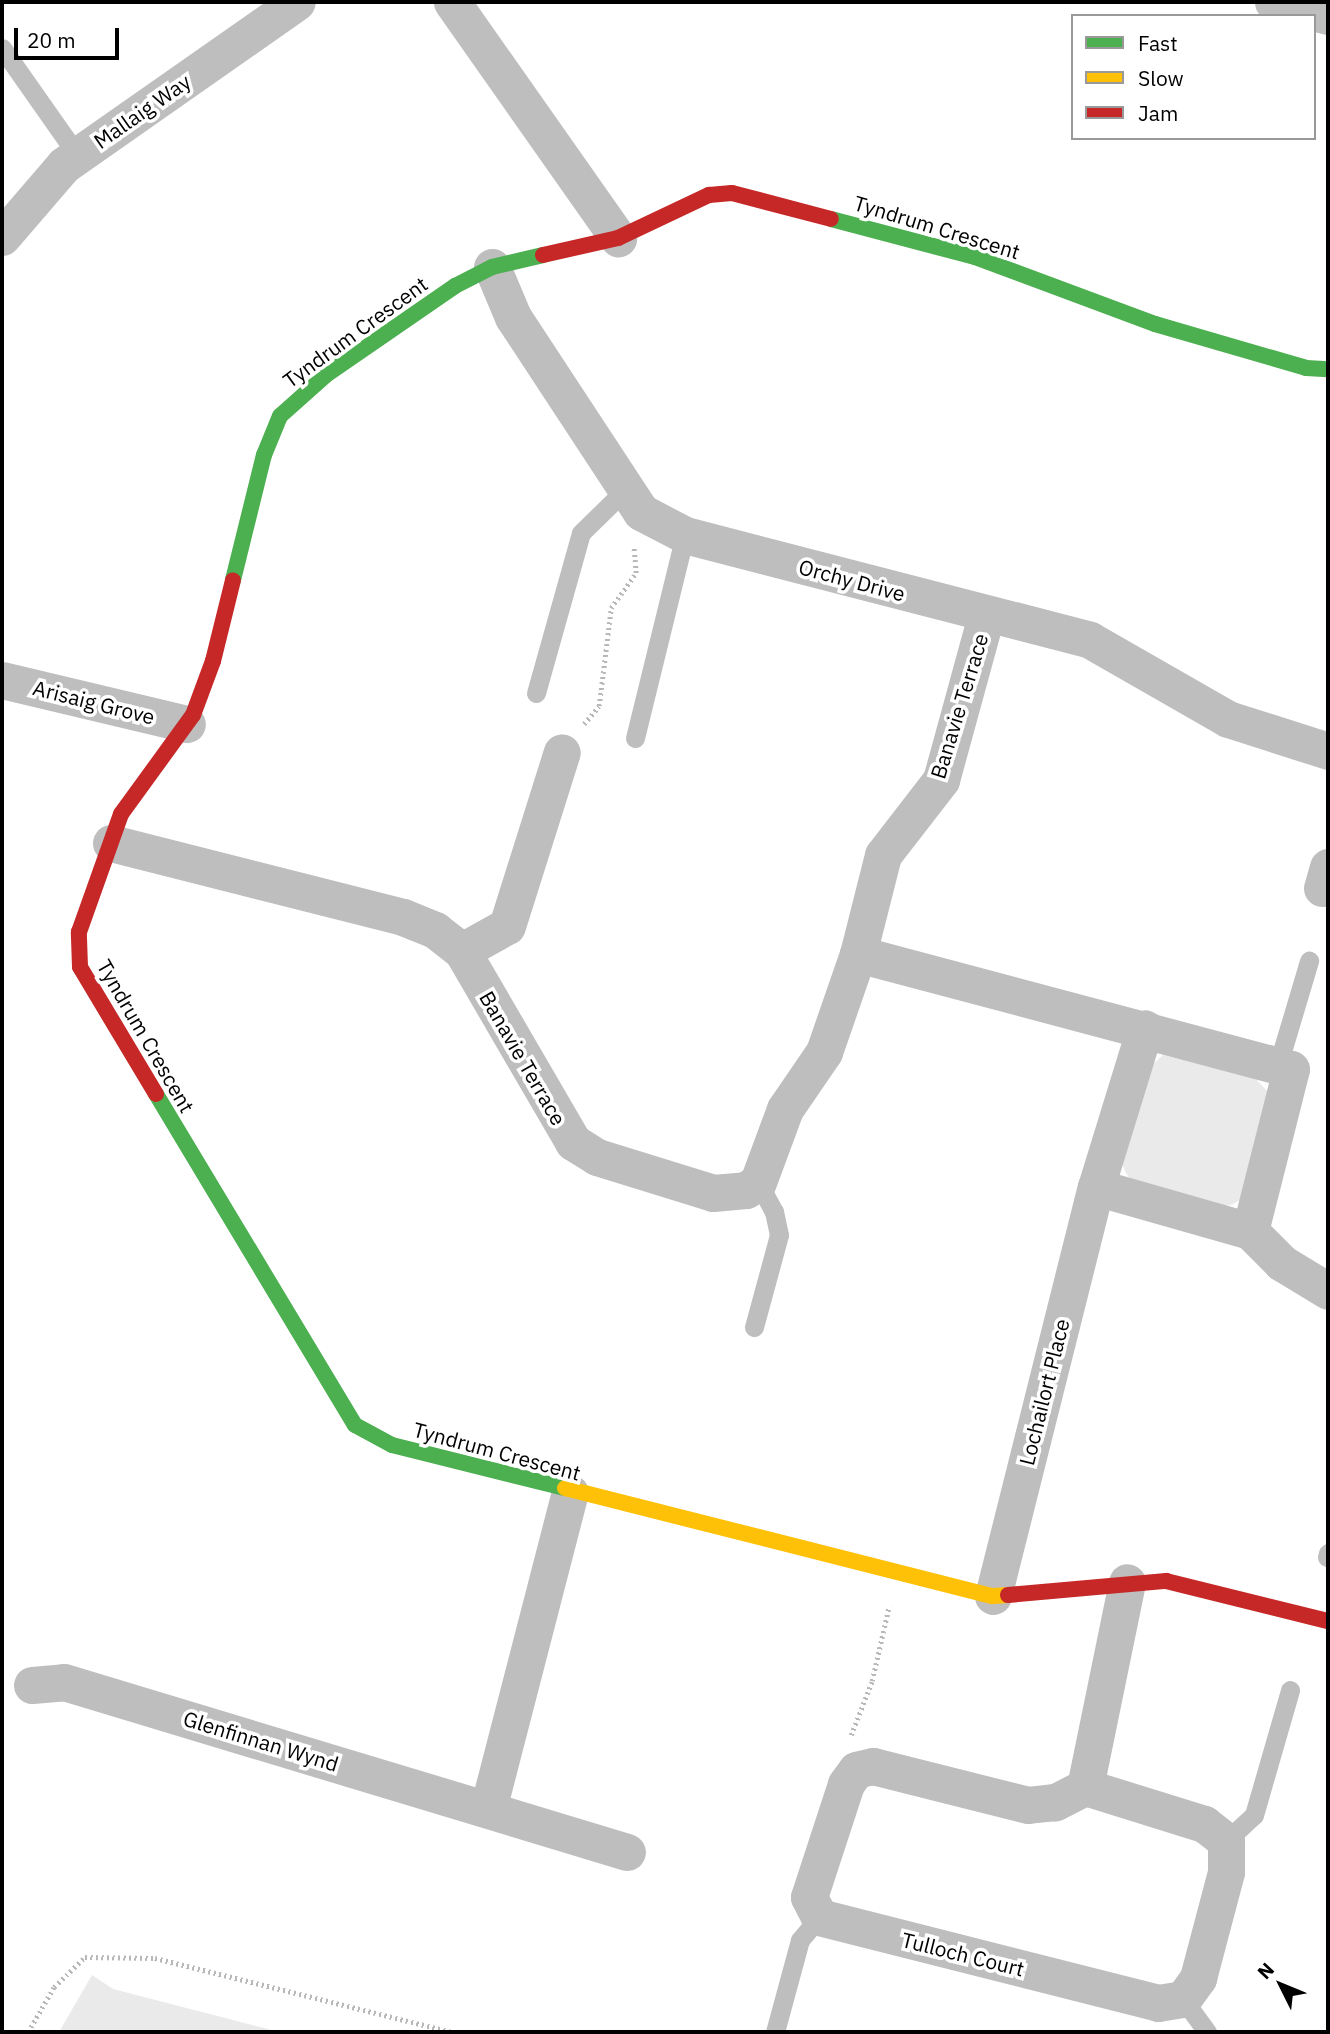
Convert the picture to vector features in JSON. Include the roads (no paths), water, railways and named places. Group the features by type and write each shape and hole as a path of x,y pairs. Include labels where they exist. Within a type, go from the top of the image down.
{"street":[{"name":"Mallaig Way","path":"2,237 64,165 297,2"},
{"path":"452,2 618,238"},
{"path":"1273,2 1328,16"},
{"name":"Tyndrum Crescent","path":"1328,369 1306,368 1155,324 975,257 732,192 698,199 618,238 492,267 455,286 326,376 280,416 264,456 213,661 187,724 121,814 79,932 80,967 335,1399 355,1425 392,1445 570,1492 766,1537 896,1574 993,1596 1127,1582 1166,1581 1328,1621"},
{"name":"Orchy Drive","path":"492,267 513,317 634,500 685,535 986,616 1090,640 1228,719 1328,751"},
{"name":"Banavie Terrace","path":"111,844 403,917 435,930 462,951 573,1142 597,1157 712,1193 737,1192 758,1182 785,1109 824,1052 858,954 883,855 941,780 986,616"},
{"name":"Arisaig Grove","path":"2,680 187,724"},
{"path":"462,951 507,926 562,752"},
{"path":"858,954 1145,1028 1291,1069 1250,1231"},
{"name":"Lochailort Place","path":"993,1596 1096,1187 1145,1028"},
{"path":"1096,1187 1250,1231 1282,1262 1328,1291"},
{"path":"488,1809 570,1492"},
{"path":"1085,1787 1127,1582"},
{"name":"Glenfinnan Wynd","path":"32,1685 64,1682 627,1852"},
{"path":"819,1917 809,1897 846,1784 856,1769 873,1766 1028,1805 1055,1802 1085,1787 1204,1824 1226,1841 1226,1872 1198,1978 1183,1999"},
{"name":"Tulloch Court","path":"819,1917 1158,2003 1183,1999"}],"lane":[{"path":"2,48 78,156"},
{"path":"536,693 581,533 634,500"},
{"path":"635,738 685,535"},
{"path":"1278,1065 1309,961"},
{"path":"754,1327 779,1235 774,1212 758,1182"},
{"path":"1226,1841 1254,1815 1290,1690"},
{"path":"775,2032 800,1940 819,1917"},
{"path":"1183,1999 1207,2032"}]}
